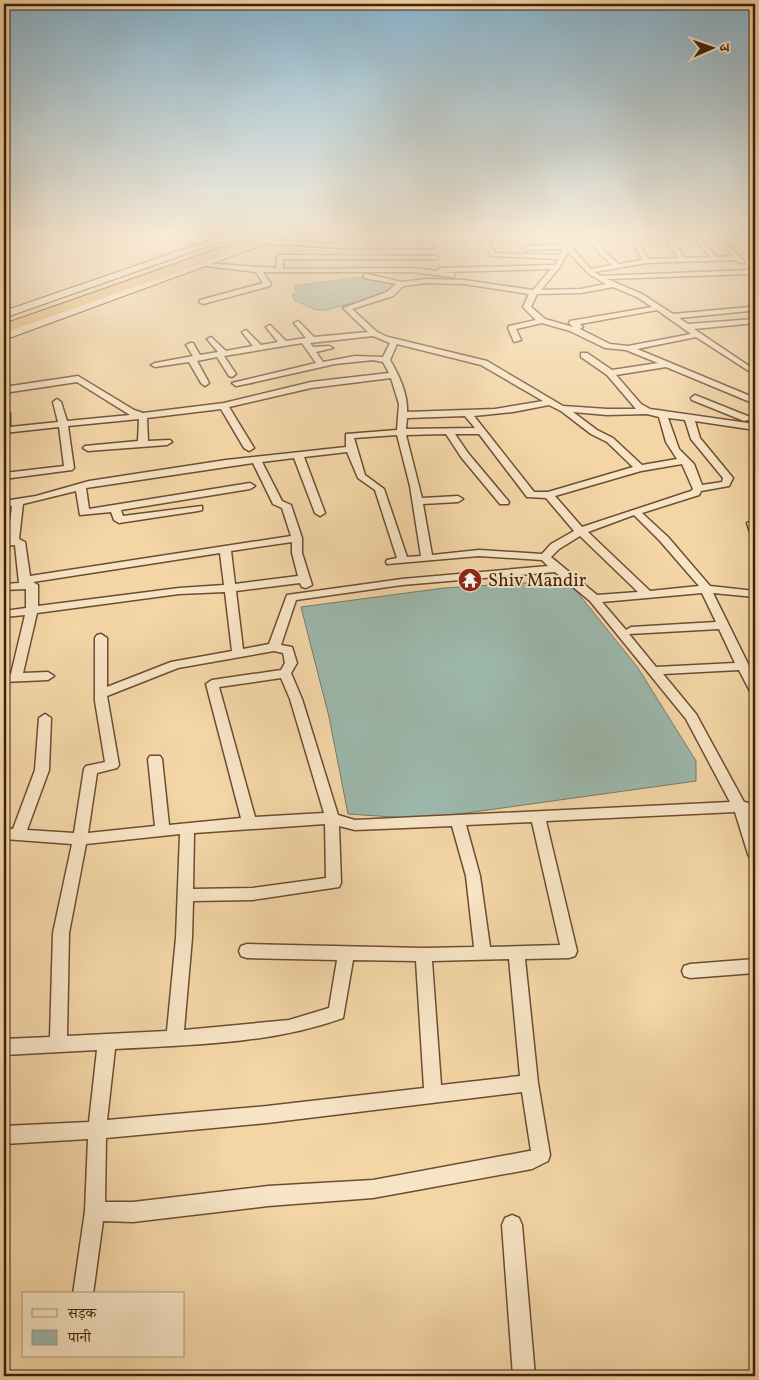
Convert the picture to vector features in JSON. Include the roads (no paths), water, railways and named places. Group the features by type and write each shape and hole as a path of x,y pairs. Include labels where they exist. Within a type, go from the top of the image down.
{"highway":[{"path":"4,321 60,300"},
{"path":"4,329 85,300"}],"street":[{"path":"4,315 48,300"},
{"path":"4,336 97,300"},
{"path":"203,302 209,300"},
{"path":"370,300 347,308 374,334"},
{"path":"529,300 527,307 542,321"},
{"path":"646,300 755,373"},
{"path":"573,329 579,327 573,323 657,308"},
{"path":"670,317 748,309"},
{"path":"517,340 512,328 542,321 573,329 608,346 628,348 696,335"},
{"path":"685,328 755,321"},
{"path":"298,323 308,341 310,350 321,365"},
{"path":"270,327 284,344"},
{"path":"246,332 259,348"},
{"path":"155,365 284,344 374,334 484,363 576,416 594,432 610,440 640,468"},
{"path":"211,339 222,354 232,374"},
{"path":"386,360 395,341"},
{"path":"190,345 205,383"},
{"path":"310,350 329,348"},
{"path":"628,348 755,401"},
{"path":"584,355 610,373 638,406 647,411 663,415 751,426"},
{"path":"236,383 321,365 378,357 386,360 403,404 401,432 418,501 427,557"},
{"path":"610,373 665,364"},
{"path":"743,366 755,364"},
{"path":"6,413 4,430 224,406 312,386 393,375"},
{"path":"4,390 78,379 131,412 143,416"},
{"path":"695,398 748,420 751,426"},
{"path":"4,476 69,468 63,423 57,402"},
{"path":"402,415 469,415 529,408 550,402"},
{"path":"224,406 249,448"},
{"path":"561,408 607,412 647,411"},
{"path":"469,415 531,495 549,495 640,468 682,461 689,464 698,489"},
{"path":"663,415 670,440 682,461"},
{"path":"143,416 143,444"},
{"path":"545,557 551,548 580,531 695,493 698,489 726,484 728,478 722,468 696,440 689,417"},
{"path":"448,431 464,454 504,502"},
{"path":"403,560 379,489 361,476 350,449 349,436 401,432 481,431"},
{"path":"88,448 167,442"},
{"path":"4,504 38,499 81,487 151,474 350,449"},
{"path":"298,455 320,513"},
{"path":"256,460 278,504 286,505 297,538 296,553 303,579 311,594"},
{"path":"81,487 84,513 250,486"},
{"path":"549,495 580,531 648,595"},
{"path":"418,501 458,499"},
{"path":"18,502 8,542 20,542 25,582"},
{"path":"115,508 118,520 198,508"},
{"path":"637,513 688,565 706,589 754,685"},
{"path":"755,522 752,523 755,532"},
{"path":"4,587 297,538"},
{"path":"225,550 238,653"},
{"path":"391,562 478,553 545,557 594,599 691,717 740,807 755,854"},
{"path":"274,647 291,597 402,582 558,568"},
{"path":"4,614 180,591 230,588 303,579"},
{"path":"25,582 32,586 32,610 10,678 48,676"},
{"path":"594,599 706,589 755,594"},
{"path":"631,631 723,625"},
{"path":"58,1044 60,933 80,839 91,769 112,765 106,740 101,694 101,638"},
{"path":"101,694 175,665 274,647 288,650 291,663 285,673"},
{"path":"652,671 744,666"},
{"path":"186,895 254,894 334,883 332,818 296,699 285,673"},
{"path":"250,822 212,684 285,673"},
{"path":"45,718 42,770 11,835 80,839 250,822 332,818 355,825 740,807 755,809"},
{"path":"155,759 163,832"},
{"path":"247,951 424,955 569,951 538,817"},
{"path":"458,820 473,876 483,953"},
{"path":"175,1038 179,1010 186,895 187,829"},
{"path":"95,1211 133,1212 268,1196 374,1189 532,1160 541,1155 529,1083 516,952"},
{"path":"4,1047 175,1038 289,1027 337,1013 346,953"},
{"path":"424,955 433,1095"},
{"path":"690,970 755,966"},
{"path":"82,1292 95,1211 98,1131 107,1041"},
{"path":"4,1135 98,1131 529,1083"},
{"path":"512,1225 524,1376"}],"water":[{"path":"295,300 363,300 326,310 316,310"},
{"path":"556,581 573,587 638,668 696,761 696,781 423,819 348,814 329,717 301,607 444,588"}],"waterway":[{"path":"4,306 12,309"}],"place":[{"name":"Shiv Mandir","path":"470,580"}]}
